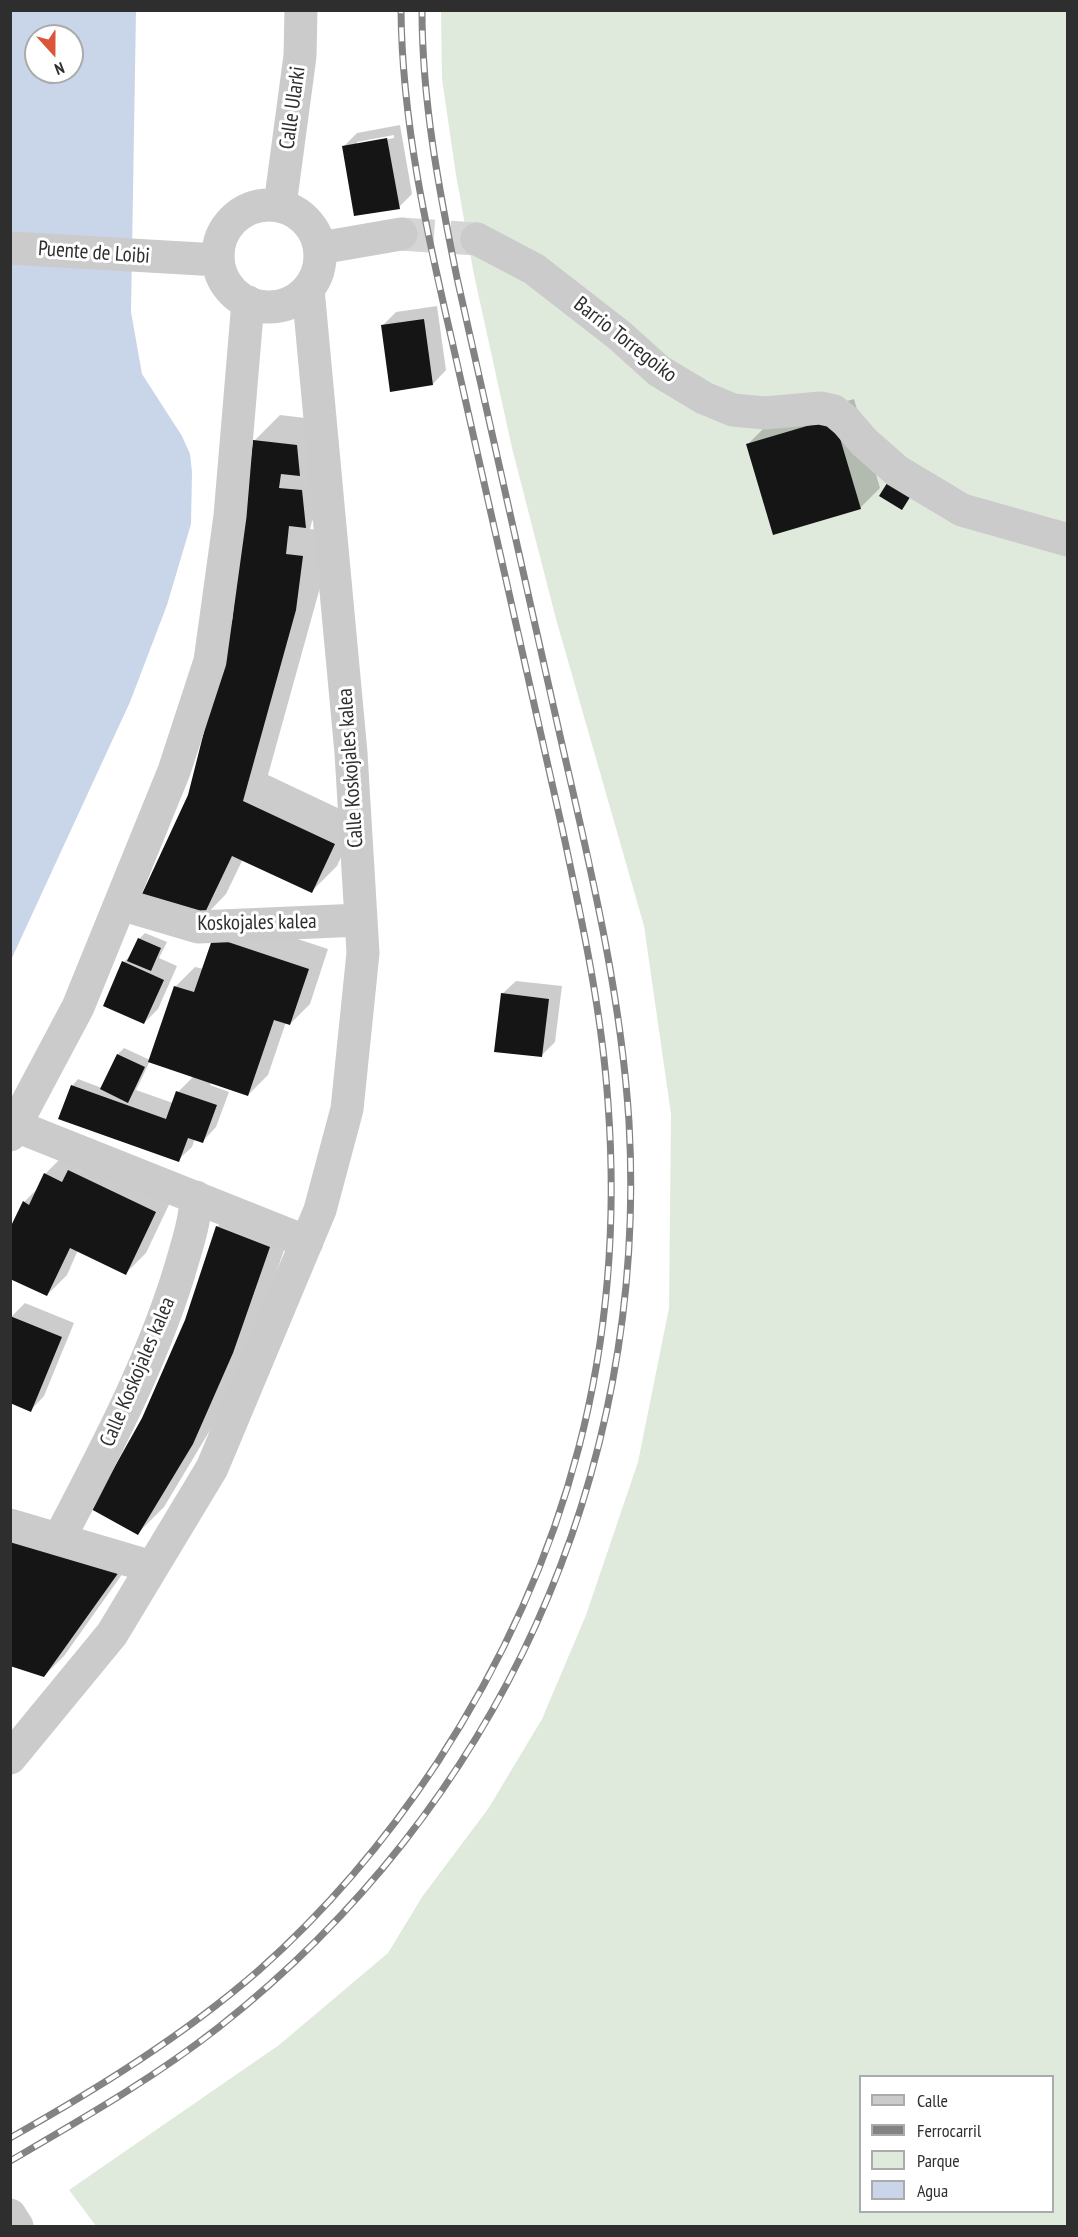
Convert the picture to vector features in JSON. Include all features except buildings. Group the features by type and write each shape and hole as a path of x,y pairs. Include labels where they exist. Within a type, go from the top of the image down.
{"street":[{"name":"Calle Ularki","path":"280,205 300,56 301,10"},
{"path":"266,204 280,205 299,214 309,224 320,248 315,278 308,289 287,304 262,306 236,295 223,278 218,260 226,228 237,216 252,207 266,204"},
{"path":"320,248 401,234"},
{"name":"Barrio Torregoiko","path":"477,239 534,269 619,335 659,371 704,398 733,410 765,413 820,408 834,411 897,471 962,510 1068,540"},
{"name":"Puente de Loibi","path":"10,248 218,260"},
{"name":"Calle Koskojales kalea","path":"10,1758 112,1634 212,1468 320,1210 347,1109 363,953 351,753 308,289"},
{"path":"248,302 230,516 210,661 174,771 78,1007 13,1129 26,1130 306,1242"},
{"name":"Koskojales kalea","path":"120,904 198,927 360,920"},
{"name":"Calle Koskojales kalea","path":"59,1539 125,1411 169,1303 193,1227 196,1197"},
{"path":"10,1525 152,1567"}],"green space":[{"path":"441,11 1067,11 1067,2226 96,2226 69,2190 279,2045 388,1953 422,1897 488,1809 542,1719 586,1615 638,1462 669,1308 671,1114 644,926 556,619 512,448 474,275 442,79"}],"water":[{"path":"11,11 136,11 131,312 142,374 182,436 190,454 192,472 191,524 167,605 130,702 11,960"}],"tunnel":[{"path":"401,234 477,239"}],"railway":[{"path":"10,2138 138,2060 200,2018 229,1995 308,1924 376,1847 437,1763 483,1686 522,1608 554,1529 579,1448 597,1365 607,1280 611,1193 608,1103 601,1035 563,832 425,219 406,94 401,10"},
{"path":"10,2161 143,2081 219,2027 317,1940 403,1843 476,1738 536,1625 581,1506 612,1382 629,1254 629,1122 619,1026 593,882 450,245 428,112 422,10"}]}
